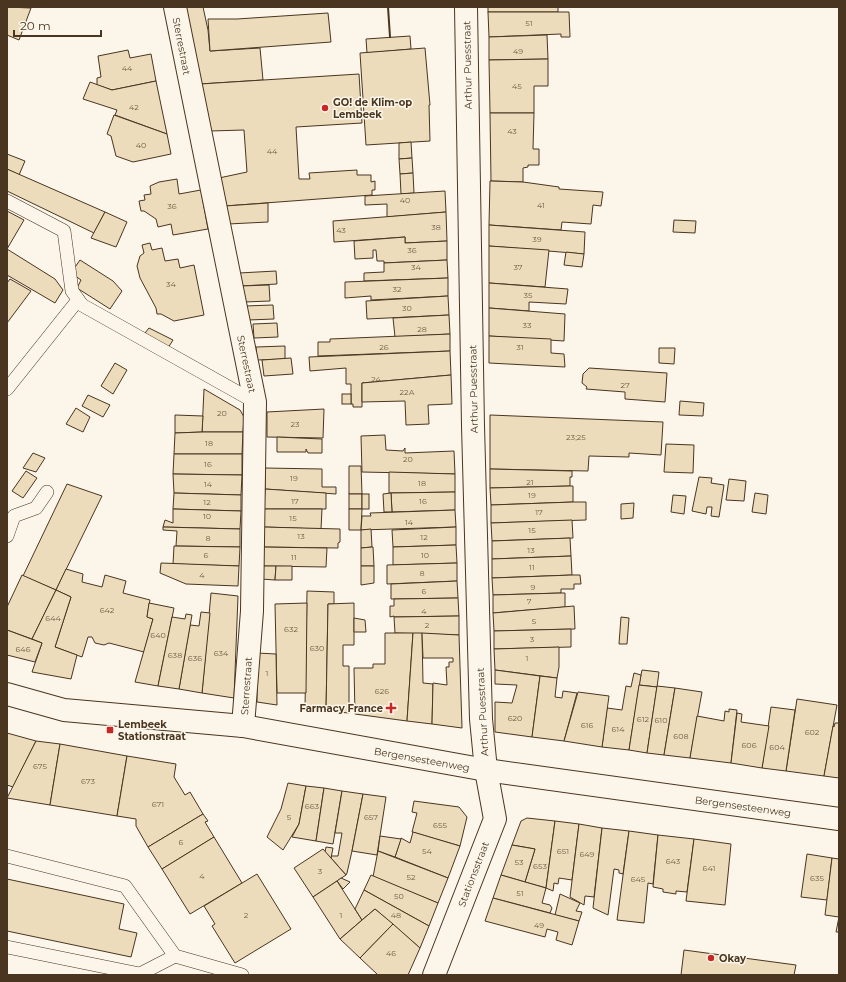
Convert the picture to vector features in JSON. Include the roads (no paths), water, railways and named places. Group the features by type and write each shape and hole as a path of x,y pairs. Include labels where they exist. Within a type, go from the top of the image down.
{"street":[{"name":"Sterrestraat","path":"174,7 255,402 252,611 243,726"},
{"name":"Arthur Puesstraat","path":"466,7 473,418 481,719 486,770"},
{"name":"Bergensesteenweg","path":"7,694 64,710 243,726 486,770 839,819"},
{"name":"Stationsstraat","path":"434,975 495,819 486,770"}],"lane":[{"path":"7,202 64,231 72,291 82,305 255,402"},
{"path":"7,389 78,300"},
{"path":"7,536 14,516 36,508 47,492"},
{"path":"7,856 125,886 175,956 242,975"},
{"path":"7,947 140,974 175,956"}],"place":[{"name":"GO! de Klim-op Lembeek","path":"325,108"},
{"name":"Farmacy France","path":"391,708"},
{"name":"Lembeek Stationstraat","path":"110,730"},
{"name":"Okay","path":"711,958"}]}
